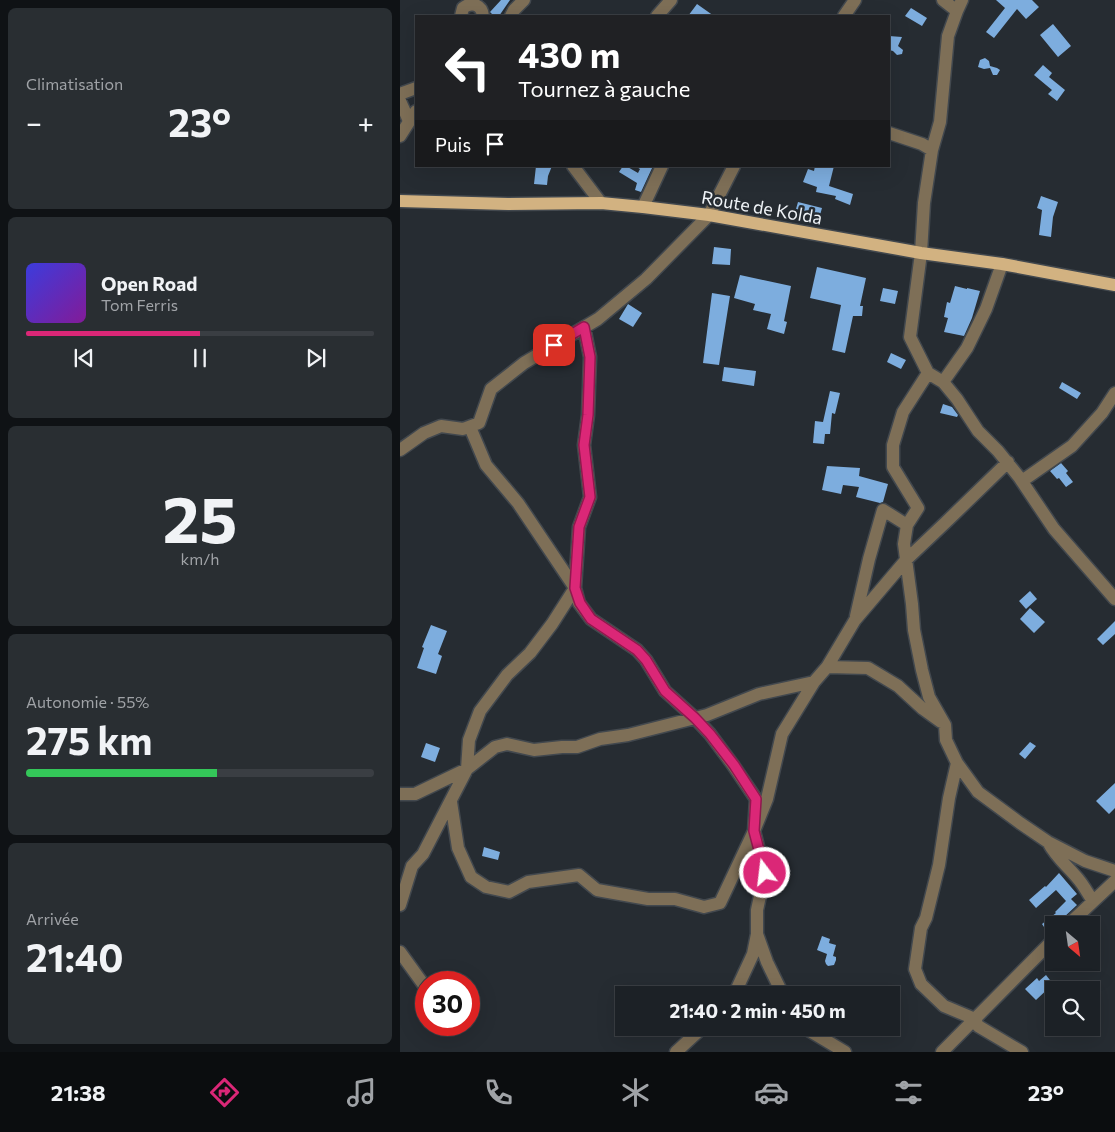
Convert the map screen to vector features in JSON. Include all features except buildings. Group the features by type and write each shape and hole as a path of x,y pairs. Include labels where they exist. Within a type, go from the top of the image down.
{"main road":[{"name":"Route de Kolda","path":"400,201 508,204 601,203 643,206 709,215 921,253 1002,264 1115,285"}],"street":[{"path":"512,15 524,0"},
{"path":"657,15 671,0"},
{"path":"845,15 855,0"},
{"path":"943,0 960,5 948,36 940,122 932,150 924,203 921,253 910,337 928,373 943,382 958,399 978,431 1008,462 1054,529 1115,598"},
{"path":"460,15 463,8 474,4 480,7 483,15"},
{"path":"400,94 415,88"},
{"path":"400,101 413,116 400,136"},
{"path":"890,133 922,144 932,150"},
{"path":"574,167 601,203"},
{"path":"643,206 662,167"},
{"path":"400,450 424,433 441,426 463,429 479,423 491,389 524,363 598,319 646,279 709,215 733,167"},
{"path":"943,382 967,348 986,309 1002,264"},
{"path":"400,905 412,866 423,854 468,769 469,740 480,711 507,675 530,653 552,624 575,588 579,527 590,497 584,445 588,415 590,357 584,327"},
{"path":"928,373 903,412 893,445 893,467 918,508 907,526 904,544 914,630 922,670 930,697 945,725 946,740 957,763 978,792 1048,842 1085,861 1115,871"},
{"path":"1022,481 1072,446 1102,413 1115,393"},
{"path":"470,427 486,466 518,503 575,588 580,603 591,619 637,650 646,660 665,691 710,734 734,765 756,799 754,831 765,873 757,910 757,934 753,954 738,986"},
{"path":"451,802 458,848 471,877 486,888 509,892 528,882 579,875 597,890 648,899 675,899 704,907 720,903 754,831 766,799 782,734 814,682 827,667 855,620 906,560 1008,462"},
{"path":"855,620 883,510 907,526"},
{"path":"827,667 868,668 898,686 945,725"},
{"path":"400,794 415,794 468,769 495,747 507,744 534,750 577,747 600,739 628,735 707,715 759,694 814,682"},
{"path":"957,763 949,798 939,864 926,918 921,928 916,969 921,984 944,1006 975,1019 978,1026 1022,1052"},
{"path":"1048,842 1059,860 1080,880 1093,901"},
{"path":"1077,916 1115,881"},
{"path":"757,934 767,962 779,986"},
{"path":"942,1052 1045,948"},
{"path":"400,952 415,973"},
{"path":"676,1052 693,1036"},
{"path":"818,1036 845,1052"}],"route":[{"path":"554,345 584,327 590,357 588,415 584,445 590,497 579,527 575,588 580,603 591,619 637,650 646,660 665,691 710,734 734,765 756,799 754,831 765,873"}]}
